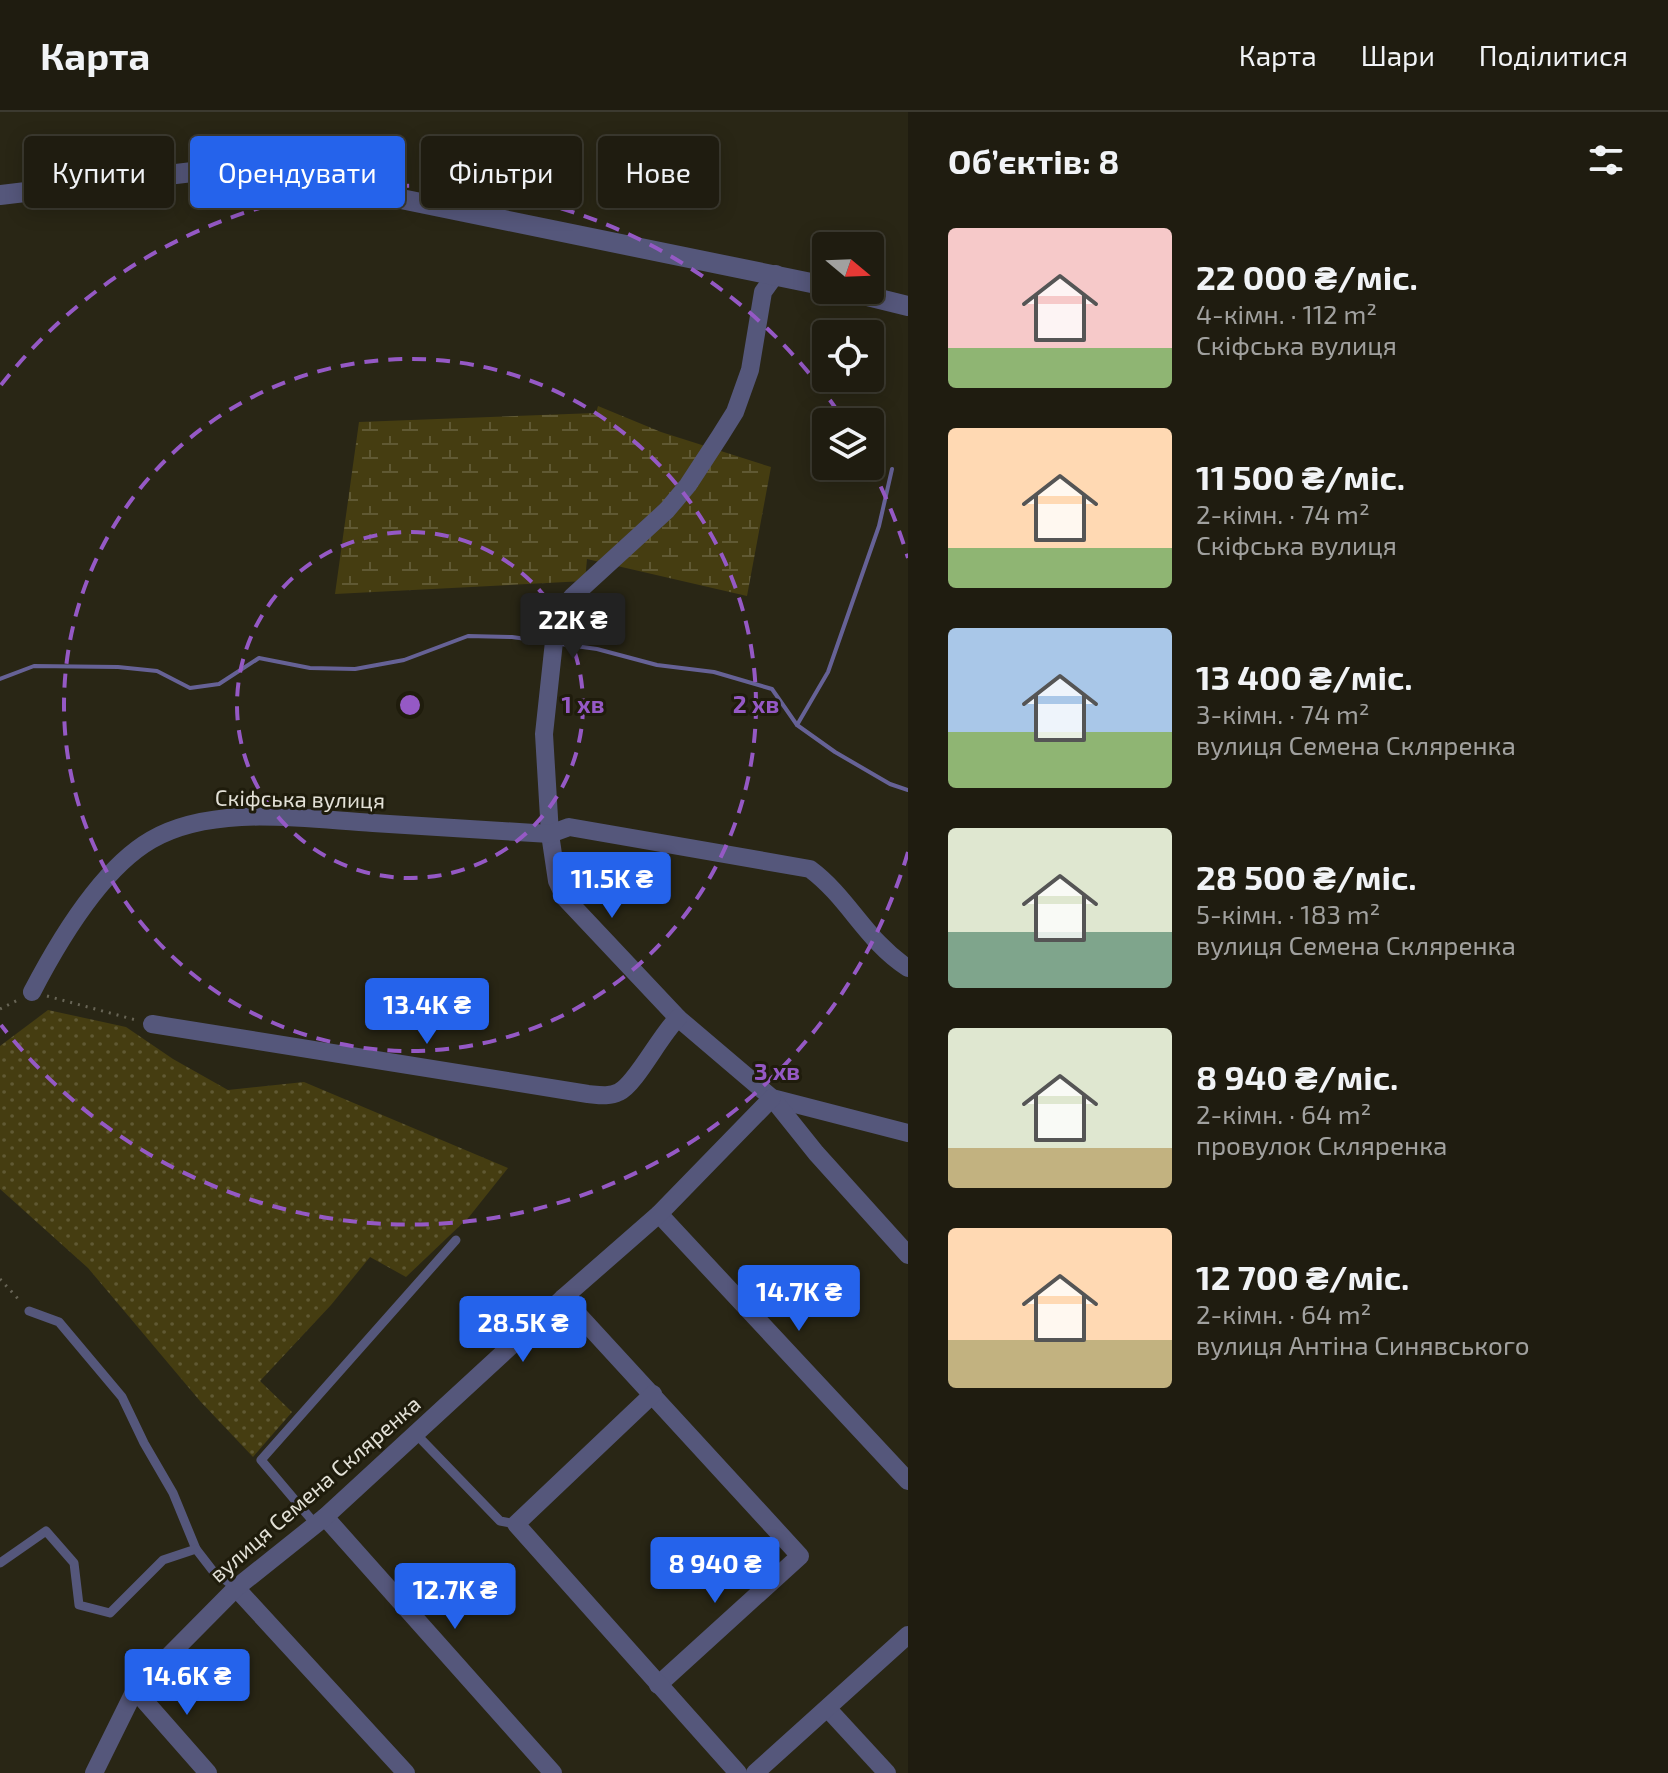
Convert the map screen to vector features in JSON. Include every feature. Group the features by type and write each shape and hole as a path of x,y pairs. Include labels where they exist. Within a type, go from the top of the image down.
{"street":[{"path":"0,195 226,168 279,174 812,283"},
{"path":"776,274 763,292 750,370 735,412 720,436 688,485 667,510 572,597 556,623 544,734 550,834 557,881 565,898 678,1018 772,1098 816,1153 908,1255"},
{"path":"884,300 908,306"},
{"name":"Скіфська вулиця","path":"32,992 55,949 92,896 129,856 150,840 177,828 226,818 286,818 550,834 569,827 810,869 837,894 882,950 908,968"},
{"path":"152,1024 572,1092 610,1095 623,1090 666,1029 678,1018"},
{"path":"772,1098 908,1133"},
{"name":"вулиця Семена Скляренка","path":"94,1773 135,1690 236,1588 320,1521 659,1214 772,1098"},
{"path":"659,1214 908,1481"},
{"path":"563,1298 800,1556 658,1685"},
{"path":"653,1394 516,1524 738,1773"},
{"path":"320,1521 553,1773"},
{"path":"236,1588 406,1773"},
{"path":"755,1773 908,1635"},
{"path":"135,1690 208,1773"},
{"path":"828,1709 887,1773"}],"lane":[{"path":"320,1521 261,1460 456,1240"},
{"path":"29,1311 59,1322 122,1397 173,1493 196,1549 213,1571 236,1588"},
{"path":"416,1434 500,1521 516,1524"},
{"path":"0,1563 46,1531 74,1563 79,1605 110,1613 163,1560 196,1549"}],"path":[{"path":"0,1009 32,992 152,1024"},
{"path":"0,1279 29,1311"}],"green space":[{"path":"598,406 661,432 771,467 747,596 587,559 585,581 335,594 359,422 596,413"},
{"path":"48,1010 126,1027 173,1059 228,1090 304,1082 508,1168 469,1217 406,1277 370,1257 331,1305 260,1381 292,1412 253,1457 200,1401 88,1268 0,1189 0,1046"}],"waterway":[{"path":"797,725 828,672 879,526 892,469"},
{"path":"0,679 34,666 118,667 157,671 190,688 219,684 259,658 310,668 355,669 404,660 468,636 548,642"},
{"path":"561,644 597,649 657,665 714,672 772,689 797,725 835,752 890,784 908,790"}]}
